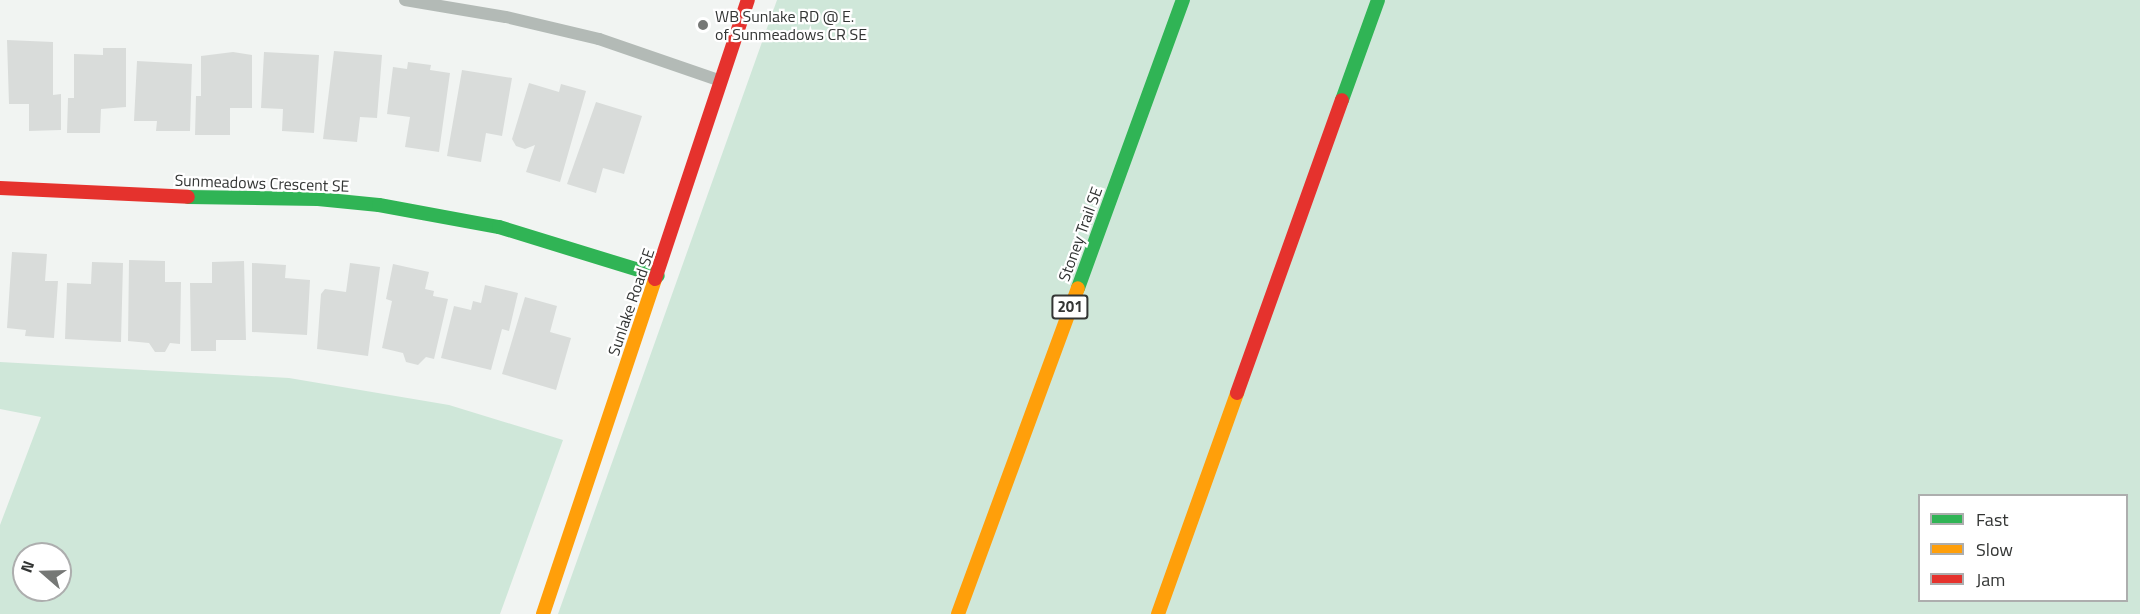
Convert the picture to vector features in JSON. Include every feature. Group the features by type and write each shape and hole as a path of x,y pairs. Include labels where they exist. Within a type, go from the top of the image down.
{"main road":[{"name":"Sunlake Road SE","path":"543,614 658,276 748,0"},
{"name":"Stoney Trail SE","path":"958,614 1183,0"},
{"path":"1158,614 1378,0"},
{"name":"Sunmeadows Crescent SE","path":"0,188 96,195 318,198 379,205 499,227 658,276"}],"lane":[{"path":"405,0 506,17 599,39 722,81"}],"green space":[{"path":"777,0 2140,0 2140,614 558,614"},
{"path":"0,362 289,378 449,405 563,440 500,614 0,614 0,525 41,417 0,409"}],"building":[{"path":"7,40 53,42 53,95 61,94 61,130 29,131 29,104 9,104"},
{"path":"103,48 126,48 126,107 101,109 100,133 67,133 68,98 74,98 74,54 103,55"},
{"path":"334,51 382,55 377,118 360,117 357,142 323,139"},
{"path":"233,52 252,55 252,108 230,108 230,135 195,135 196,96 201,96 201,56"},
{"path":"264,52 319,55 314,133 282,131 283,109 261,108"},
{"path":"137,61 192,64 190,131 156,131 157,121 134,121"},
{"path":"408,62 431,65 430,70 450,73 439,152 405,147 410,117 387,114 393,67 407,69"},
{"path":"462,70 512,78 502,136 486,133 481,162 447,156"},
{"path":"529,83 559,92 561,84 586,91 560,182 526,172 535,145 525,149 516,146 512,139"},
{"path":"596,102 642,116 624,174 603,168 596,193 567,184"},
{"path":"12,252 47,254 45,281 58,281 54,338 25,336 26,330 7,328"},
{"path":"129,260 165,261 165,282 181,282 180,344 170,343 165,352 155,352 149,343 128,341"},
{"path":"244,261 246,340 216,340 216,351 191,351 190,283 212,283 212,262"},
{"path":"92,262 123,263 121,342 65,339 67,283 91,284"},
{"path":"252,263 286,265 285,278 310,280 307,335 252,332"},
{"path":"350,263 380,267 368,356 317,349 321,294 325,289 346,292"},
{"path":"393,264 429,272 425,289 434,291 433,296 448,299 434,359 426,357 418,365 406,362 403,353 382,348 392,301 386,299"},
{"path":"485,285 518,293 509,331 502,329 491,370 441,358 454,306 471,310 473,301 481,303"},
{"path":"525,297 557,306 550,332 571,338 556,390 502,374"}],"traffic: fast":[{"path":"1078,288 1183,0"},
{"path":"1342,100 1378,0"},
{"path":"188,197 318,199 379,205 499,227 658,276"}],"traffic: slow":[{"path":"543,614 655,279"},
{"path":"958,614 1078,288"},
{"path":"1158,614 1237,393"}],"traffic: jam":[{"path":"655,279 748,0"},
{"path":"1237,393 1342,100"},
{"path":"0,188 188,197"}],"place":[{"name":"WB Sunlake RD @ E. of Sunmeadows CR SE","path":"703,25"}]}
